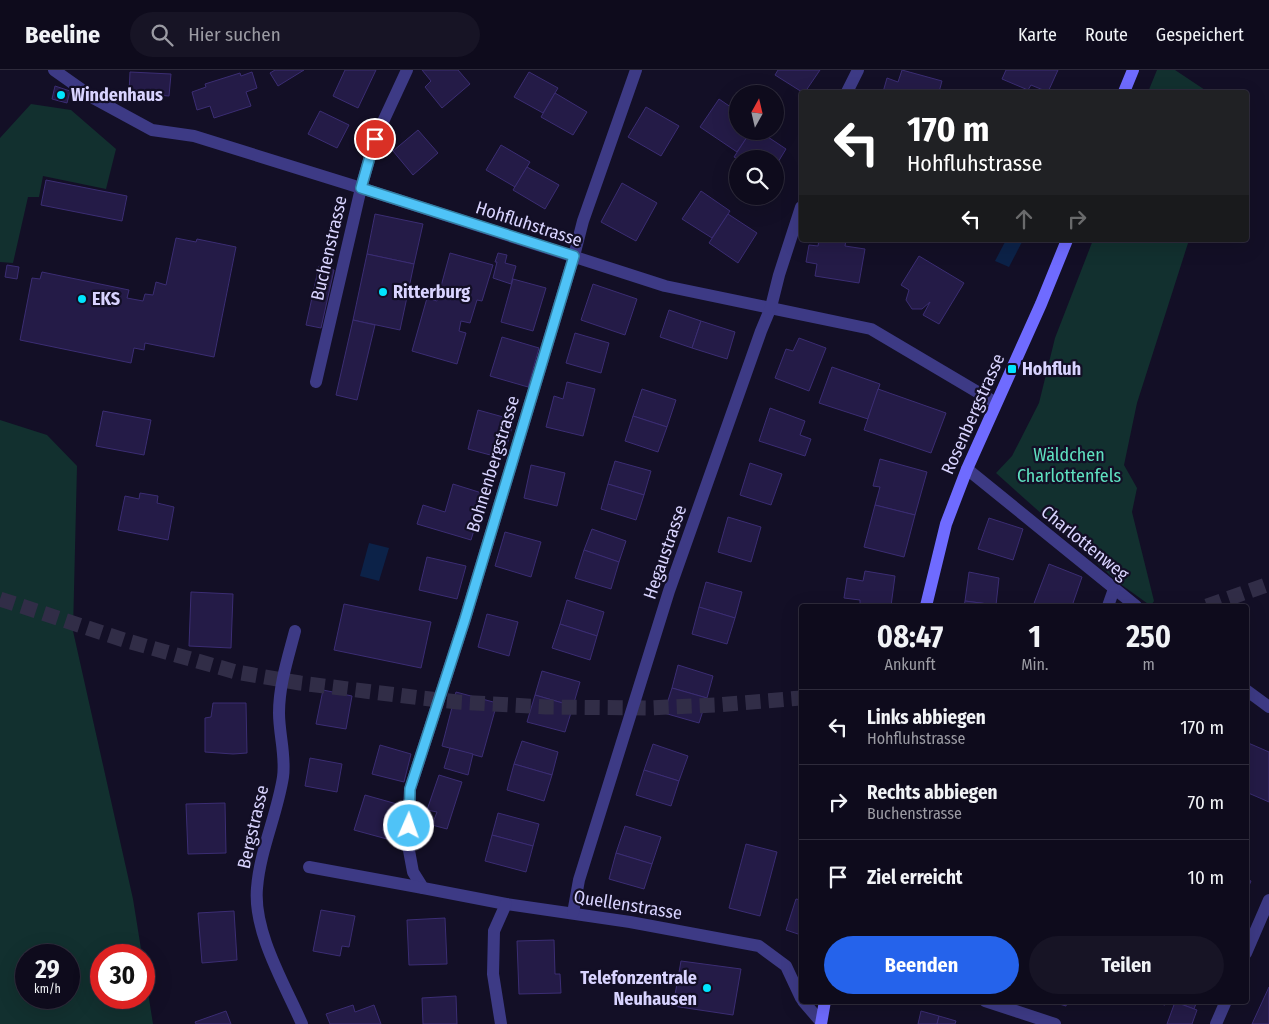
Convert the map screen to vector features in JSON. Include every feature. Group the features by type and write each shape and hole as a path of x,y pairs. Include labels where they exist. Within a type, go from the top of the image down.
{"street":[{"name":"Hohfluhstrasse","path":"54,70 94,99 152,130 194,136 666,286 870,329 996,403"},
{"name":"Buchenstrasse","path":"316,382 361,188 375,139 407,70"},
{"name":"Bohnenbergstrasse","path":"423,888 413,872 408,845 410,789 465,619 583,221 636,70"},
{"path":"848,90 858,70"},
{"path":"1125,90 1133,70"},
{"name":"Hegaustrasse","path":"573,913 579,880 669,591 771,307 799,213"},
{"name":"Rosenbergstrasse","path":"926,604 946,524 967,469 1041,304 1066,242"},
{"name":"Charlottenweg","path":"967,469 1133,604"},
{"path":"1109,604 1114,589"},
{"name":"Bergstrasse","path":"295,631 280,687 279,714 283,746 283,776 256,890 258,914 264,940 302,1024"},
{"path":"1249,692 1269,707"},
{"name":"Quellenstrasse","path":"309,867 506,904 630,922 759,946 786,966 799,994"},
{"path":"1249,946 1269,900"},
{"path":"502,1024 493,974 494,931 506,904"},
{"name":"Quellenstrasse","path":"805,1004 821,1023"},
{"path":"821,1023 824,1004"},
{"path":"990,1004 1014,1018 1055,1024"},
{"path":"1216,1024 1225,1004"}],"green space":[{"path":"1157,70 1175,70 1205,90 1149,90"},
{"path":"31,104 71,110 116,149 106,189 43,176 39,197 28,197 13,263 0,262 0,138"},
{"name":"Wäldchen Charlottenfels","path":"1092,242 1188,242 1137,403 1124,465 1137,488 1132,512 1154,601 1152,604 1148,604 1119,583 996,473 1012,456 1039,403 1055,338"},
{"path":"0,420 47,435 77,466 73,631 133,899 140,944 90,944 90,1009 151,1009 153,1024 0,1024"}],"water":[{"path":"1005,242 1022,242 1009,267 995,261"},
{"path":"369,543 389,548 379,581 360,576"}],"building":[{"path":"275,70 304,70 278,86 270,73"},
{"path":"345,70 376,70 358,108 333,96"},
{"path":"422,70 458,70 470,84 442,108 425,87 431,81"},
{"path":"778,70 820,70 806,90 799,90 775,75"},
{"path":"902,70 942,81 940,90 884,90 887,78 898,82"},
{"path":"1006,70 1058,70 1049,90 1043,90 1031,85 1028,90 1002,79"},
{"path":"130,72 171,74 169,96 129,93"},
{"path":"252,72 257,88 246,92 251,106 214,118 210,106 197,110 192,92 206,87 205,84 240,73 241,76"},
{"path":"529,72 558,88 543,113 514,97"},
{"name":"Windenhaus","path":"55,86 70,91 67,103 52,99"},
{"path":"555,93 587,112 573,135 541,117"},
{"path":"719,99 729,106 729,140 745,140 738,150 734,150 700,127"},
{"path":"646,107 679,126 661,156 628,137"},
{"path":"320,111 349,125 337,148 308,134"},
{"path":"418,130 438,153 413,175 393,151"},
{"path":"745,140 772,140 786,149 784,152 784,150 739,150"},
{"path":"501,145 530,162 515,187 486,170"},
{"path":"527,167 559,185 545,209 513,190"},
{"path":"46,180 127,196 122,221 41,205"},
{"path":"622,183 657,203 636,241 601,222"},
{"path":"701,191 730,211 712,238 682,219"},
{"path":"375,214 423,224 414,264 367,254"},
{"path":"728,214 757,233 738,263 709,243"},
{"name":"EKS","path":"176,238 196,242 197,239 236,247 214,357 145,343 144,350 134,348 131,363 20,340 32,278 40,279 42,272 129,290 127,298 143,301 145,294 153,295 156,282 166,285"},
{"path":"819,242 846,242 845,246 865,249 859,283 815,276 817,264 806,262 809,245 818,246"},
{"path":"450,253 493,265 482,301 477,300 470,323 461,321 459,331 466,333 457,364 412,351 427,298 437,301"},
{"path":"498,253 507,255 505,263 516,266 511,284 493,278"},
{"name":"Ritterburg","path":"367,254 414,264 400,330 353,320"},
{"path":"919,256 964,283 939,324 923,315 930,302 922,309 912,309 906,300 909,290 901,285"},
{"path":"7,265 19,267 17,279 5,277"},
{"path":"319,266 334,270 321,328 306,325"},
{"path":"513,279 546,288 533,331 501,322"},
{"path":"593,284 637,299 625,335 581,320"},
{"path":"669,310 701,321 692,348 660,337"},
{"path":"353,320 375,325 357,400 336,395"},
{"path":"701,321 735,332 727,359 692,348"},
{"path":"575,333 609,343 601,373 566,363"},
{"path":"502,337 539,348 528,387 490,376"},
{"path":"799,338 826,348 809,391 775,378 786,349 793,351"},
{"path":"832,367 880,384 868,419 819,403"},
{"path":"567,382 595,389 583,436 546,427 554,396 563,399"},
{"path":"642,389 676,400 667,427 633,416"},
{"path":"878,389 946,413 931,453 864,430"},
{"path":"770,408 805,421 800,435 811,439 805,456 759,441"},
{"path":"478,410 514,420 505,452 496,449 494,456 468,449"},
{"path":"103,411 151,420 144,455 96,446"},
{"path":"633,416 667,427 658,452 625,441"},
{"path":"880,459 927,472 915,515 875,505 880,487 873,486"},
{"path":"615,461 651,471 644,495 608,484"},
{"path":"750,463 782,474 771,505 740,495"},
{"path":"531,465 565,473 557,506 524,498"},
{"path":"453,484 485,494 471,540 417,524 423,505 445,512"},
{"path":"608,484 644,495 636,520 601,509"},
{"path":"140,493 158,496 157,503 174,507 168,540 118,530 125,496 139,499"},
{"path":"875,505 915,515 904,557 864,547"},
{"path":"728,517 761,527 751,562 718,552"},
{"path":"989,518 1023,529 1013,560 978,549"},
{"path":"592,529 626,541 619,562 584,550"},
{"path":"505,532 541,542 531,577 495,566"},
{"path":"584,550 619,562 611,589 575,578"},
{"path":"427,557 466,566 457,599 419,590"},
{"path":"1049,564 1082,577 1073,604 1034,604"},
{"path":"865,571 895,576 891,604 860,604 860,600 844,598 847,578 863,581"},
{"path":"969,572 999,578 996,604 965,601"},
{"path":"706,582 742,592 735,618 699,607"},
{"path":"191,592 233,594 231,648 189,646"},
{"path":"567,600 604,612 597,636 560,624"},
{"path":"965,601 988,604 964,604"},
{"path":"344,604 431,622 421,668 334,650"},
{"path":"699,607 735,618 727,644 692,634"},
{"path":"487,614 518,622 509,656 478,647"},
{"path":"560,624 597,636 590,660 552,648"},
{"path":"678,665 713,676 707,698 672,688"},
{"path":"542,671 580,682 573,706 535,695"},
{"path":"672,688 707,698 699,723 664,713"},
{"path":"323,690 352,696 346,729 316,724"},
{"path":"456,692 497,703 482,757 442,746"},
{"path":"535,695 573,706 565,732 527,722"},
{"path":"213,703 246,703 247,753 205,752 205,718 211,717"},
{"path":"522,741 558,752 552,775 514,764"},
{"path":"1249,743 1269,752 1269,802 1249,793"},
{"path":"653,744 688,756 679,781 644,770"},
{"path":"380,745 411,754 404,782 372,774"},
{"path":"450,748 473,754 468,775 444,768"},
{"path":"310,758 342,764 337,792 305,786"},
{"path":"514,764 552,775 544,801 507,790"},
{"path":"644,770 679,781 671,806 636,795"},
{"path":"439,775 462,782 447,829 432,825 437,812 427,810"},
{"path":"365,795 397,804 387,839 354,830"},
{"path":"225,803 226,853 188,854 186,804"},
{"path":"498,813 539,824 533,846 492,835"},
{"path":"625,826 661,837 652,864 616,853"},
{"path":"492,835 533,846 526,872 485,861"},
{"path":"746,844 777,852 760,916 729,908"},
{"path":"616,853 652,864 644,889 609,879"},
{"path":"796,899 799,900 799,934 786,930"},
{"path":"321,910 355,916 349,947 342,946 340,956 313,951"},
{"path":"234,911 237,960 202,963 198,913"},
{"path":"445,918 447,964 409,965 407,920"},
{"path":"554,940 555,974 560,974 561,993 519,994 517,941"},
{"name":"Telefonzentrale Neuhausen","path":"681,961 741,969 733,1015 673,1006"},
{"path":"1269,987 1269,1024 1252,1024"},
{"path":"456,996 457,1024 423,1024 422,998"},
{"path":"1174,1004 1180,1004 1197,1010 1192,1024 1167,1024"},
{"path":"1181,1004 1196,1004 1194,1009"},
{"path":"353,1005 355,1012 374,1005 381,1024 330,1024 326,1014"},
{"path":"226,1011 231,1024 196,1024 195,1022"},
{"path":"921,1011 939,1016 937,1024 918,1024"},
{"path":"939,1016 956,1021 955,1024 937,1024"}],"tunnel":[{"path":"1213,604 1269,584"},
{"path":"0,599 124,640 236,672 300,683 458,702 546,707 647,708 717,705 799,698"}],"place":[{"name":"Windenhaus","path":"61,95"},
{"name":"Ritterburg","path":"383,292"},
{"name":"EKS","path":"82,299"},
{"name":"Hohfluh","path":"1012,369"},
{"name":"Telefonzentrale Neuhausen","path":"707,988"}],"route":[{"path":"375,139 361,188 574,256 465,619 410,789 409,826"}]}
